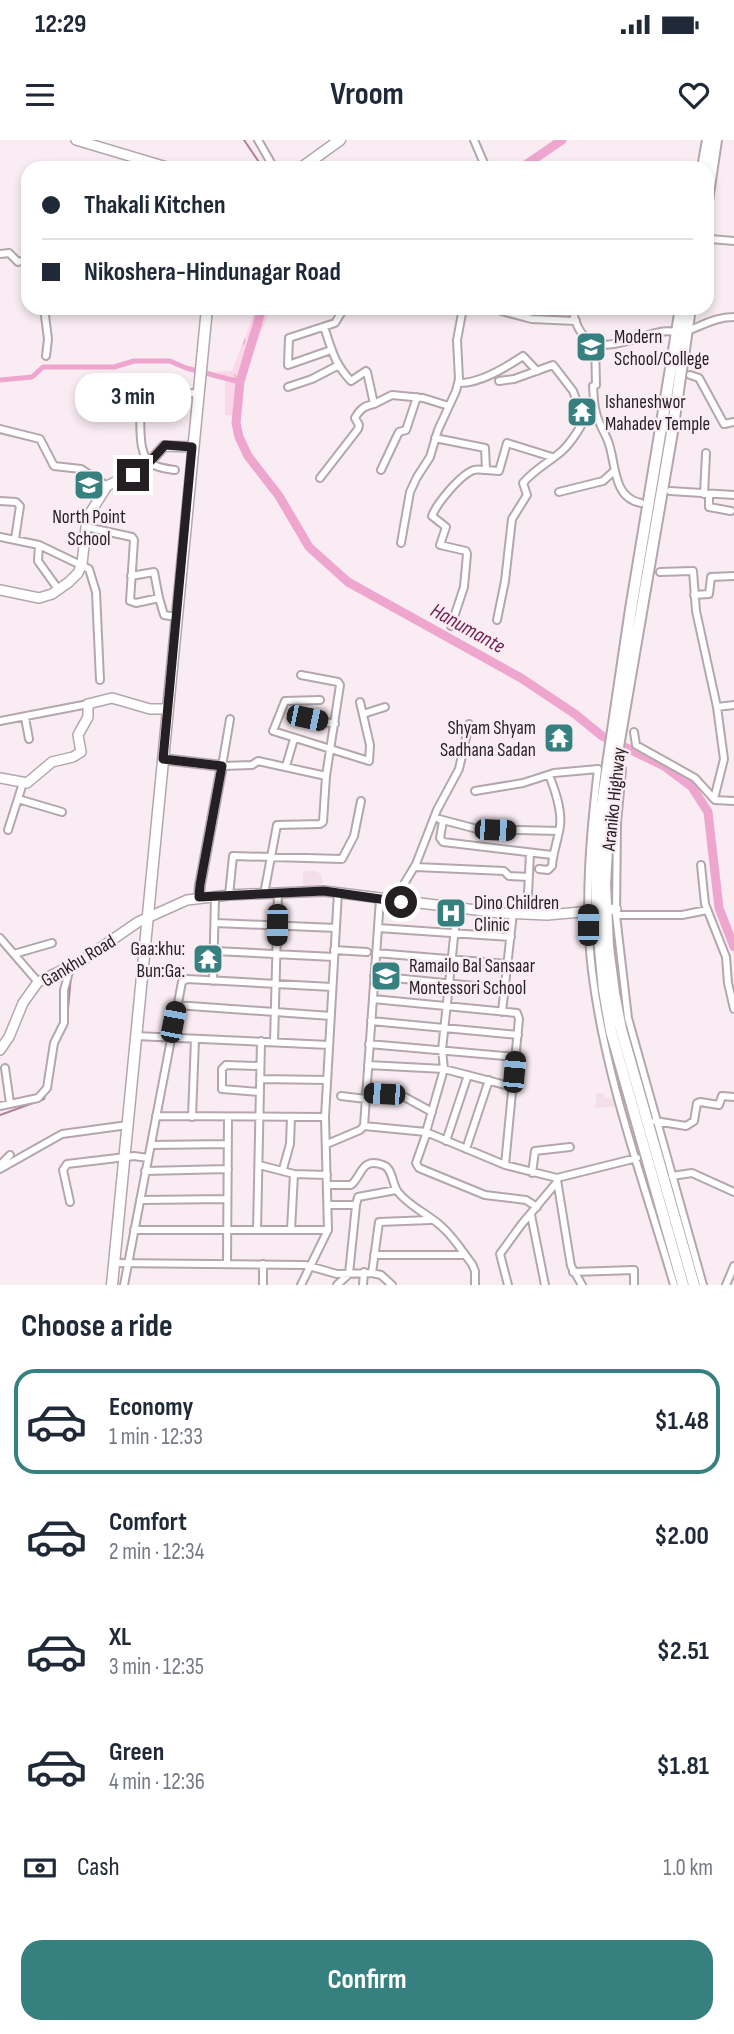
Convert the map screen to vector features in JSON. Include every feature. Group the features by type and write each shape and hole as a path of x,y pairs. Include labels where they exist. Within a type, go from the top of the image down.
{"highway":[{"path":"704,161 708,140"},
{"path":"713,161 716,140"},
{"name":"Araniko Highway","path":"681,315 672,432 618,723 606,847 604,990 611,1031 684,1285"},
{"name":"Araniko Highway","path":"682,331 688,315"},
{"name":"Araniko Highway","path":"605,911 621,1029 694,1285"}],"main road":[{"path":"76,140 146,161"},
{"path":"309,161 332,142"},
{"path":"112,1285 206,315"},
{"path":"0,590 39,598 52,594 78,573 91,511 107,486 133,475 149,463 165,445 192,447"},
{"path":"0,778 31,782 52,762 73,757 80,752 78,735 88,717 88,705 112,698 150,709 168,709"},
{"path":"163,759 222,766 199,897"},
{"name":"Gankhu Road","path":"0,1050 9,1037 23,1003 38,982 71,968 147,917 199,897 338,892 457,909 527,914 605,911"}],"street":[{"path":"258,140 270,161"},
{"path":"474,140 483,161"},
{"path":"714,240 734,242"},
{"path":"0,254 9,253 18,262 21,261"},
{"path":"45,315 48,339 46,356"},
{"path":"331,350 288,365 289,338 335,323 340,315"},
{"path":"401,543 410,492 430,457 458,383 457,340 462,315"},
{"path":"517,315 532,319 576,321"},
{"path":"574,315 580,332 594,343 625,342 658,332 682,331 710,320 734,317"},
{"path":"324,327 337,366 351,381 366,371 370,378 374,404"},
{"path":"594,343 596,385 593,386 592,409 610,445 613,472 625,494 634,502 641,503"},
{"path":"458,383 469,384 498,372 523,356 537,372"},
{"path":"499,381 537,372 553,365 573,391 579,407 592,409"},
{"path":"288,387 312,379 337,366"},
{"path":"690,375 699,378 724,424 734,422"},
{"path":"136,396 198,393"},
{"path":"320,478 358,429 355,418 365,406 392,395 417,397 449,406"},
{"path":"381,470 397,436 406,430 417,397"},
{"path":"497,620 505,581 512,519 527,495 523,483 535,469 561,452 592,409"},
{"path":"139,414 143,448 149,463 175,470"},
{"path":"0,429 40,439 54,466 81,469 107,486"},
{"path":"435,438 485,448 486,470"},
{"path":"451,626 464,587 467,554 466,551 440,545 446,527 432,516 450,489 468,474 474,470 499,471 507,443 552,457"},
{"path":"706,453 706,494 709,507 731,511"},
{"path":"559,492 603,481 613,472"},
{"path":"670,491 734,495"},
{"path":"0,501 16,502 19,506 15,539"},
{"path":"86,527 132,537 134,540 129,596 131,603 159,598"},
{"path":"0,537 39,545 89,569 96,592 100,680"},
{"path":"39,545 38,561 58,589"},
{"path":"131,576 154,572 164,615 177,617"},
{"path":"660,572 693,572 695,577 694,594 717,707 724,759 713,798"},
{"path":"695,577 734,576"},
{"path":"694,594 709,594 711,577"},
{"path":"264,894 277,824 323,822 326,776 339,683 301,676"},
{"path":"320,700 285,701 273,731 369,761 370,745 360,702"},
{"path":"0,721 88,705"},
{"path":"717,707 734,705"},
{"path":"363,714 385,708"},
{"path":"25,718 29,739"},
{"path":"307,718 335,724"},
{"path":"230,719 222,766 252,765 258,761 326,776"},
{"path":"401,902 404,884 416,864 434,817 459,769 469,724"},
{"path":"634,732 636,745 695,778 715,800 734,801"},
{"path":"286,766 294,739"},
{"path":"724,759 734,760"},
{"path":"475,791 523,783 549,775 598,769 589,848 628,1018 703,1285"},
{"path":"538,869 551,869 559,831 559,809 549,775"},
{"path":"8,830 23,783"},
{"path":"18,799 62,812"},
{"path":"229,895 233,856 342,859 354,836 361,801"},
{"path":"434,817 477,828 559,831"},
{"path":"443,821 440,838 443,842 552,855"},
{"path":"527,914 530,853"},
{"path":"416,864 416,867 504,871 509,876 529,877"},
{"path":"701,865 707,910 726,957 734,1009"},
{"path":"301,1285 328,1230 325,1117 338,892"},
{"path":"274,1042 278,893"},
{"path":"214,981 215,896"},
{"path":"327,1144 364,1126 380,899"},
{"path":"457,909 442,1050 444,1069 416,1163 419,1168 485,1195 526,1200 537,1207"},
{"path":"605,911 682,915 707,910"},
{"path":"605,911 592,969 599,1015 617,1092 674,1285"},
{"path":"502,1012 513,913"},
{"path":"216,923 336,928"},
{"path":"378,928 511,937"},
{"path":"0,938 38,982"},
{"path":"14,954 52,943"},
{"path":"215,951 277,954 367,952"},
{"path":"376,953 507,964"},
{"path":"0,1106 38,1098 47,1088 54,1043 64,1023 64,990 71,968"},
{"path":"374,976 505,989"},
{"path":"124,1285 182,982 187,979 332,987"},
{"path":"373,999 517,1013 518,1035 505,1165"},
{"path":"176,1005 331,1016"},
{"path":"371,1021 518,1035"},
{"path":"136,1036 329,1045"},
{"path":"192,1117 195,1038"},
{"path":"257,1230 261,1041"},
{"path":"369,1044 516,1057"},
{"path":"260,1066 226,1065 222,1069 222,1089 260,1092"},
{"path":"368,1065 444,1069 513,1087"},
{"path":"5,1069 10,1103"},
{"path":"446,1141 468,1075"},
{"path":"260,1079 327,1080"},
{"path":"466,1149 489,1080"},
{"path":"341,1096 401,1095 432,1112"},
{"path":"656,1121 686,1126 692,1124 697,1104 700,1102 719,1105 722,1096 734,1097"},
{"path":"156,1116 325,1117"},
{"path":"227,1264 228,1117"},
{"path":"284,1170 290,1144 290,1117"},
{"path":"0,1167 62,1134 128,1125"},
{"path":"364,1126 427,1132 505,1165 557,1180 637,1158"},
{"path":"150,1145 228,1144"},
{"path":"531,1172 536,1151 570,1147"},
{"path":"0,1167 10,1155"},
{"path":"70,1202 64,1170 67,1164 125,1157 148,1158"},
{"path":"327,1185 351,1185 363,1167 383,1164 389,1169 396,1190 442,1226 474,1268 475,1285"},
{"path":"258,1165 294,1174 327,1175"},
{"path":"145,1171 228,1169"},
{"path":"671,1176 692,1173 734,1192"},
{"path":"291,1230 294,1174"},
{"path":"508,1285 500,1254 557,1180"},
{"path":"557,1180 573,1272 582,1285"},
{"path":"337,1285 349,1274 358,1197 396,1190"},
{"path":"140,1200 227,1199"},
{"path":"329,1205 356,1205"},
{"path":"531,1215 545,1285"},
{"path":"372,1273 379,1222 432,1220"},
{"path":"134,1230 328,1230"},
{"path":"374,1255 464,1255"},
{"path":"114,1263 310,1266 337,1274 372,1273 380,1275 392,1285"},
{"path":"262,1285 263,1264"},
{"path":"726,1285 734,1266"},
{"path":"573,1272 634,1270 634,1285"},
{"path":"363,1272 363,1285"}],"shaded area":[{"path":"303,871 321,874 323,883 315,888 303,889"},
{"path":"597,1093 605,1094 605,1098 616,1098 619,1106 595,1108"}],"green space":[{"path":"253,315 268,315 246,374 241,416 225,415 225,382 223,378 215,378 217,371 232,371"},
{"path":"612,924 616,928 621,990 628,1031 701,1285 626,1031"}],"waterway":[{"path":"244,140 258,161"},
{"path":"531,161 562,140"},
{"name":"Hanumante","path":"260,315 240,382 236,423 248,456 279,496 309,547 348,582 521,678 575,714 602,736 664,766 692,787 708,812 719,908 734,947"},
{"path":"0,380 32,377 43,367 114,367 134,361 170,361 186,368 240,382"},
{"path":"67,1020 71,976"},
{"path":"0,1115 44,1099 45,1095"}],"place":[{"name":"Modern School/College","path":"591,347"},
{"name":"Ishaneshwor Mahadev Temple","path":"582,412"},
{"name":"North Point School","path":"89,485"},
{"name":"Shyam Shyam Sadhana Sadan","path":"559,738"},
{"name":"Dino Children Clinic","path":"451,913"},
{"name":"Gaa:khu: Bun:Ga:","path":"208,959"},
{"name":"Ramailo Bal Sansaar Montessori School","path":"386,976"}],"route":[{"path":"133,475 159,454 165,445 192,447 163,759 222,766 199,897 324,891 401,902"}]}
